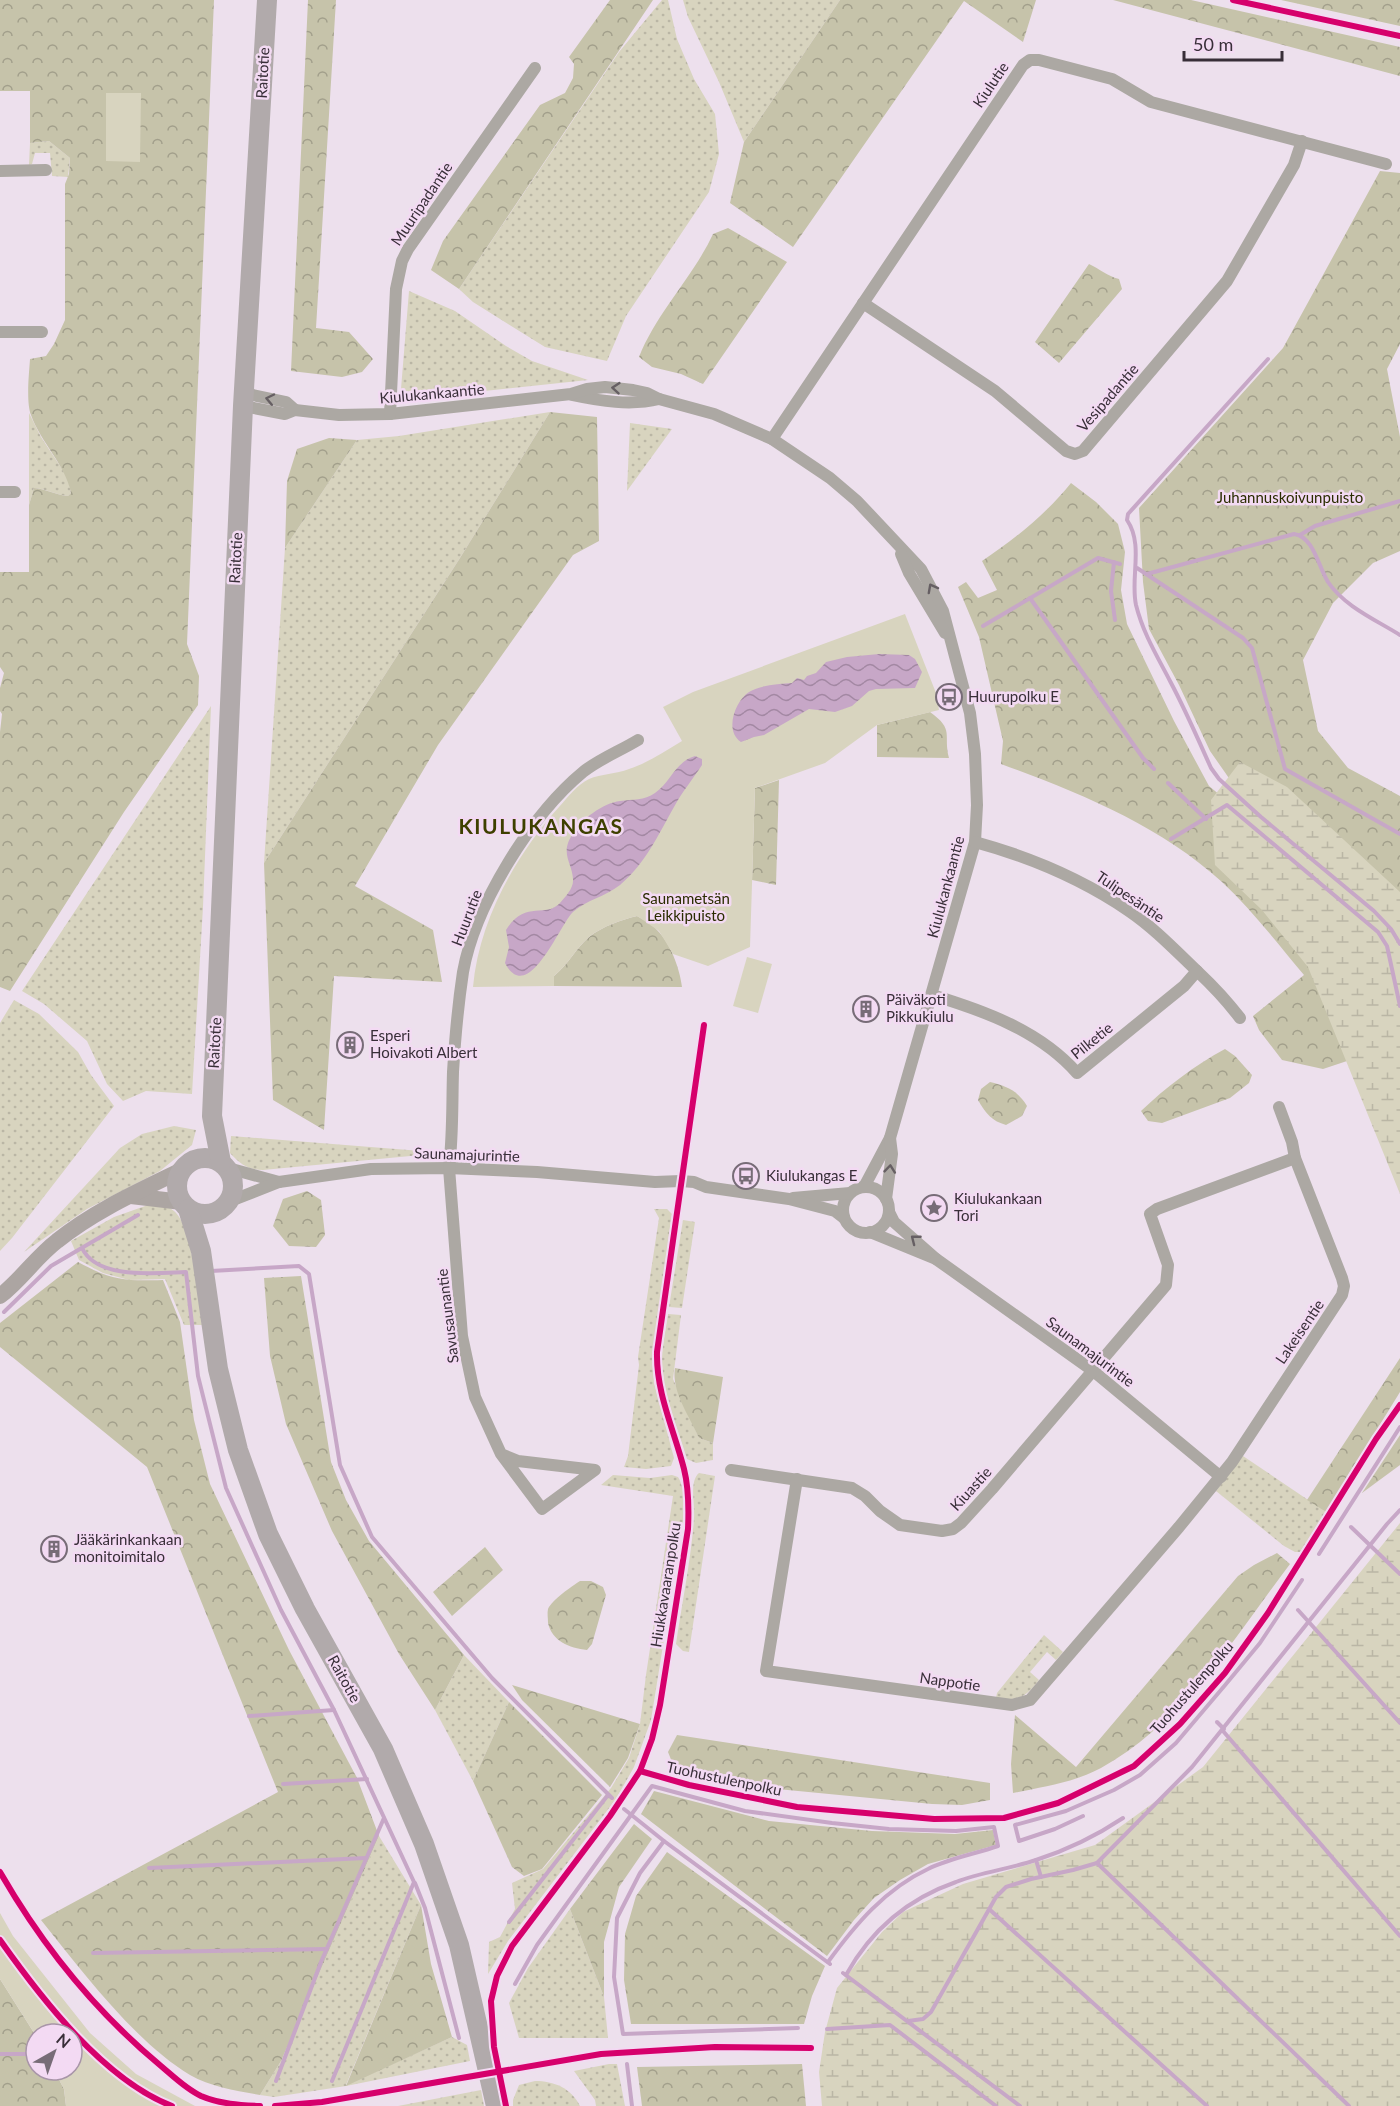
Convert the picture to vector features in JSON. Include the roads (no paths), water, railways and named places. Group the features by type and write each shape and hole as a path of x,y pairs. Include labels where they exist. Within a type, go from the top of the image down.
{"main road":[{"name":"Raitotie","path":"201,1251 221,1208 233,1194 234,1185 225,1165 212,1116 243,400 267,0"},
{"name":"Raitotie","path":"189,1164 212,1116"},
{"path":"221,1208 205,1215 185,1205 177,1186 189,1164 214,1159 225,1165"},
{"name":"Raitotie","path":"185,1205 201,1251 218,1369 238,1450 268,1534 305,1609 383,1749 424,1844 459,1945 496,2106"}],"street":[{"name":"Kiulutie","path":"772,439 1023,65 1030,60 1039,60 1112,79 1151,102 1386,164"},
{"name":"Muuripadantie","path":"390,414 396,289 402,261 408,249 535,68"},
{"name":"Vesipadantie","path":"862,303 995,392 1066,452 1075,454 1083,451 1227,281 1294,165 1302,141"},
{"path":"0,171 46,170"},
{"path":"0,332 42,332"},
{"name":"Kiulukankaantie","path":"243,400 286,402 295,410 339,415 390,414 571,394 605,387 640,391 659,399 714,414 772,439 802,457 839,486 877,521 921,569 943,611 949,639 960,668 970,713 978,805 975,842 890,1138 864,1187"},
{"path":"0,492 15,492"},
{"name":"Huurutie","path":"449,1168 452,1146 453,1071 463,971 476,928 492,891 513,855 554,801 585,771 638,740"},
{"name":"Tulipesäntie","path":"975,842 1038,861 1082,883 1129,911 1168,942 1222,994 1240,1018"},
{"name":"Pilketie","path":"932,995 983,1012 1018,1027 1050,1048 1077,1073 1184,986 1197,971"},
{"name":"Lakeisentie","path":"1221,1477 1342,1295 1344,1286 1295,1158 1292,1142 1279,1107"},
{"name":"Kiulukankaantie","path":"887,1205 892,1154 890,1138"},
{"path":"1092,1370 1166,1285 1168,1265 1150,1214 1157,1209 1295,1158"},
{"path":"0,1296 54,1243 76,1226 189,1164"},
{"name":"Saunamajurintie","path":"225,1165 279,1182"},
{"name":"Saunamajurintie","path":"221,1208 279,1182 371,1168 449,1168 537,1172 655,1182 694,1182 706,1187 789,1199 835,1211 844,1218"},
{"name":"Savusaunantie","path":"449,1168 462,1336 475,1397 501,1454 542,1509 595,1470 518,1461 501,1454"},
{"path":"864,1187 877,1190 887,1205 883,1225 870,1232 854,1229 844,1218 843,1204 850,1193 864,1187"},
{"name":"Saunamajurintie","path":"789,1199 850,1193"},
{"path":"130,1196 185,1205"},
{"name":"Saunamajurintie","path":"887,1205 894,1222 936,1259 1092,1370 1221,1477"},
{"name":"Saunamajurintie","path":"870,1232 936,1259"},
{"name":"Kiuastie","path":"731,1470 852,1488 900,1525 942,1531 953,1528 961,1523 992,1489 1092,1370"},
{"name":"Nappotie","path":"797,1479 766,1671 1012,1706 1030,1700 1221,1477"}],"water":[{"path":"879,654 909,655 915,659 922,672 915,688 876,689 869,691 852,706 835,712 809,709 764,735 741,742 736,737 732,724 733,716 739,702 749,692 764,686 792,683 797,678 804,680 807,676 816,673 826,662 847,657"},
{"path":"695,756 702,759 702,765 680,796 651,848 637,867 620,885 573,912 543,958 533,969 524,975 514,974 505,963 509,947 506,930 520,915 548,910 560,903 569,892 573,879 567,848 580,824 593,813 613,802 651,796 678,767"}],"waterway":[{"path":"1268,359 1128,514 1127,520 1135,540 1136,551 1134,584 1136,605 1151,644 1211,768 1219,779 1374,911 1391,929 1400,944"},
{"path":"1300,535 1315,526 1400,501"},
{"path":"1147,574 1294,534 1301,536 1311,546 1324,575 1335,591 1361,612 1400,635"},
{"path":"983,626 1098,558 1120,564"},
{"path":"1114,562 1111,591 1115,620"},
{"path":"1137,568 1243,638 1252,648 1285,769 1400,834"},
{"path":"1030,598 1143,758 1154,769"},
{"path":"1168,783 1206,819"},
{"path":"1171,839 1227,805 1378,932 1387,946 1400,1006"},
{"path":"4,1312 51,1266 138,1215"},
{"path":"82,1248 100,1265 114,1270 144,1273 186,1272 198,1376 226,1488 281,1610 334,1710 249,1716"},
{"path":"211,1271 299,1266 309,1274 340,1465 372,1537 492,1678 612,1798"},
{"path":"1319,1554 1400,1427"},
{"path":"908,2021 923,2019 931,2012 996,1897 1006,1887 1097,1863 1192,1767 1400,1510"},
{"path":"1351,1527 1400,1574"},
{"path":"1083,1816 1055,1829 1019,1841 1015,1825 1066,1811 1114,1790 1140,1775 1176,1743 1260,1643 1302,1580"},
{"path":"1298,1610 1400,1723"},
{"path":"332,2081 414,1882 334,1710"},
{"path":"1217,1722 1224,1729"},
{"path":"1223,1731 1400,1936"},
{"path":"283,1784 367,1779"},
{"path":"515,1984 537,1945 652,1786 745,1811 832,1823 889,1829 956,1831 994,1827 998,1846 936,1865 912,1877 872,1909 828,1962"},
{"path":"509,1922 608,1795"},
{"path":"624,1809 830,1964"},
{"path":"276,2081 321,1962 384,1818"},
{"path":"846,1975 879,1930 906,1907 922,1897 966,1879 1059,1852 1092,1837 1123,1818"},
{"path":"664,1841 640,1873 617,1918 614,1977 623,2034 798,2028"},
{"path":"149,1868 366,1858"},
{"path":"1036,1860 1041,1877"},
{"path":"1097,1863 1349,2106"},
{"path":"415,1883 425,1908 459,2038"},
{"path":"989,1909 1207,2106"},
{"path":"93,1953 327,1949"},
{"path":"843,1973 1020,2106"},
{"path":"827,2029 890,2025 996,2106"},
{"path":"0,2054 24,2054"},
{"path":"627,2064 632,2106"}],"place":[{"name":"Huurupolku E","path":"949,697"},
{"name":"Päiväkoti Pikkukiulu","path":"866,1009"},
{"name":"Esperi Hoivakoti Albert","path":"350,1045"},
{"name":"Kiulukangas E","path":"746,1176"},
{"name":"Kiulukankaan Tori","path":"934,1208"},
{"name":"Jääkärinkankaan monitoimitalo","path":"54,1549"}],"district":[{"name":"KIULUKANGAS","path":"541,827"}],"park label":[{"name":"Juhannuskoivunpuisto","path":"1290,498"},
{"name":"Saunametsän Leikkipuisto","path":"686,908"}]}
